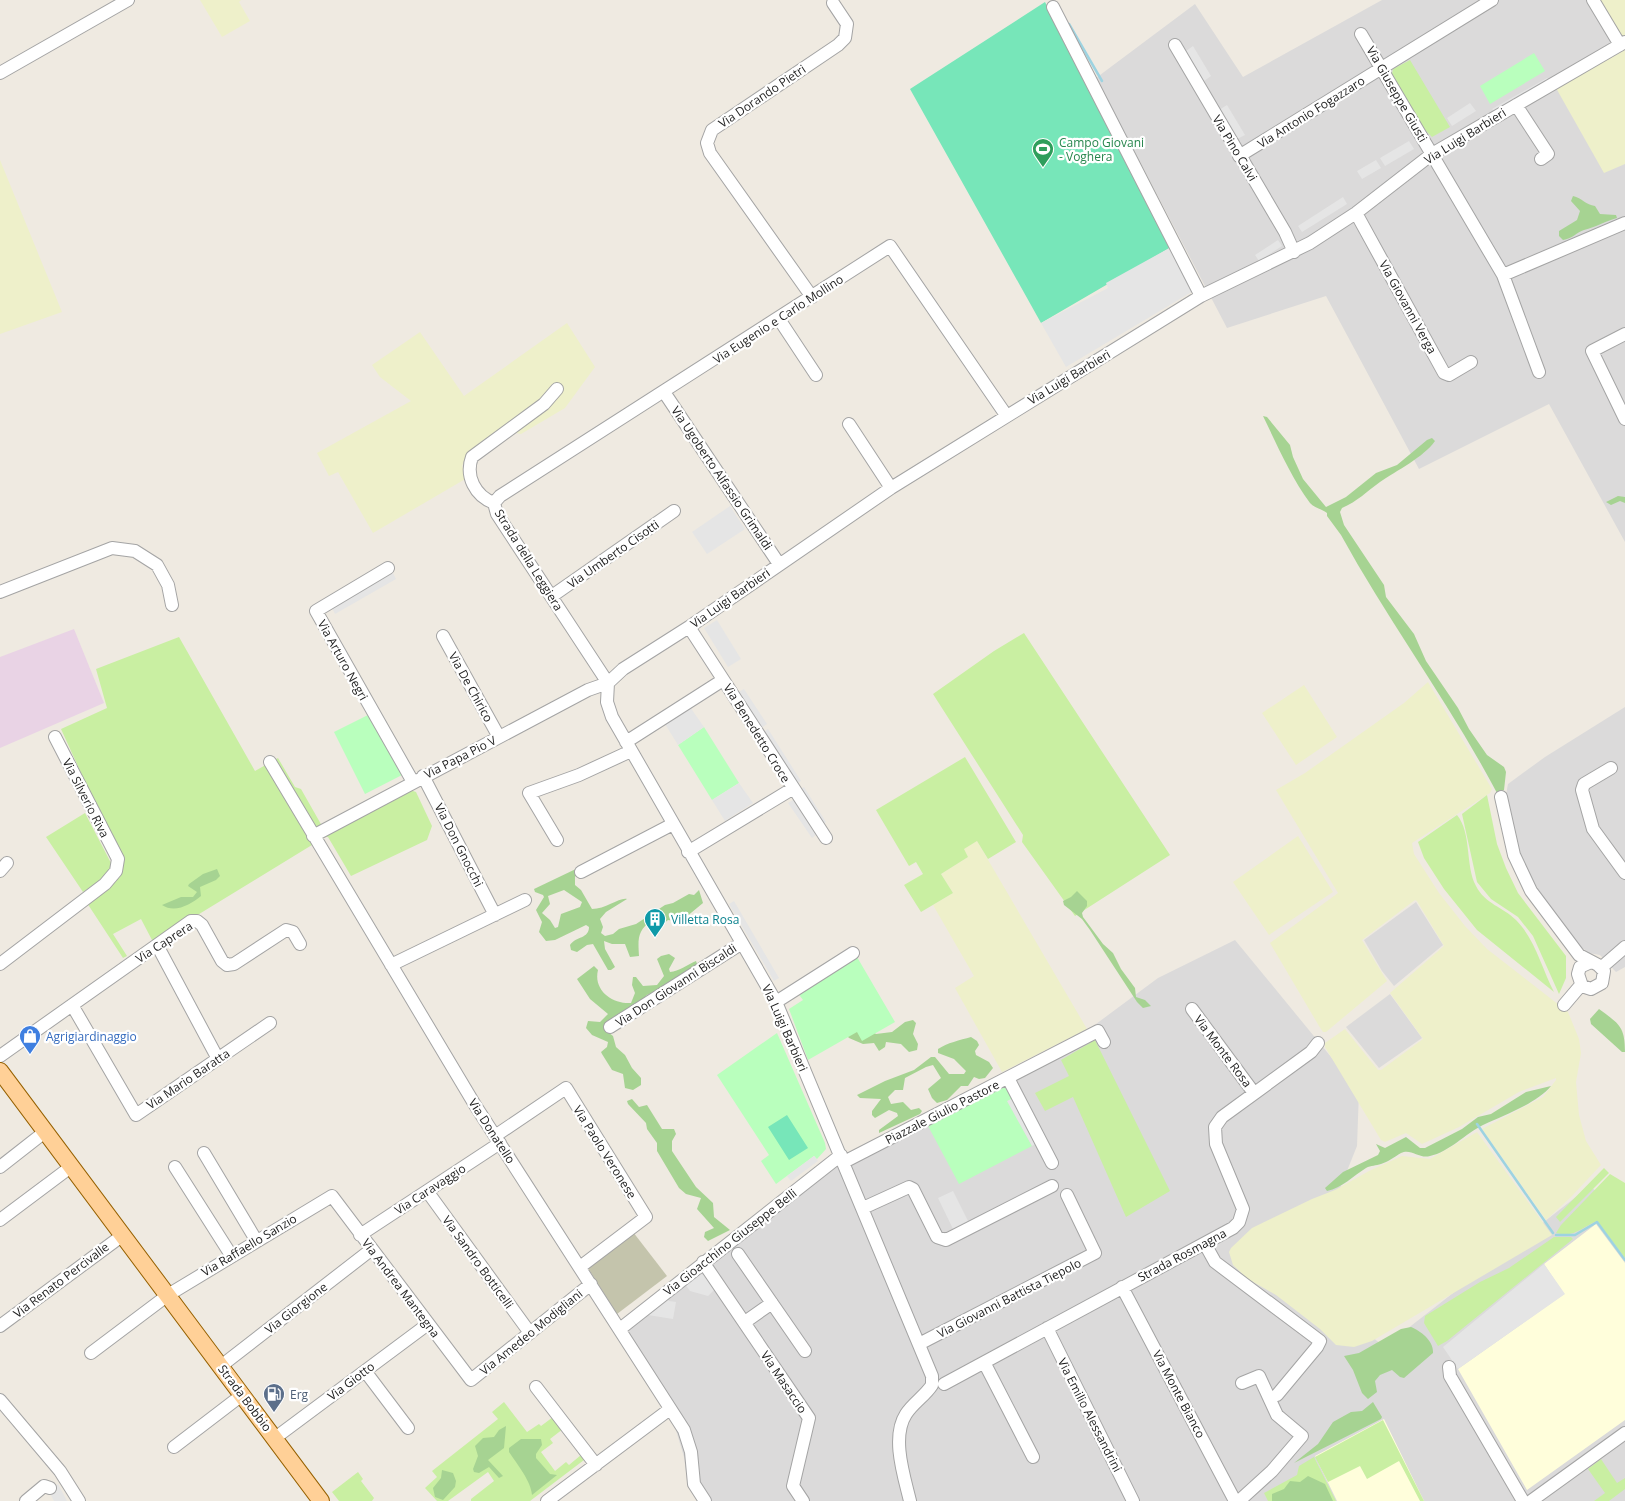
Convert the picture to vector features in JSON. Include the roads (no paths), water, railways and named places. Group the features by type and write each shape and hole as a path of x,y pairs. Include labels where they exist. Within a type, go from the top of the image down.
{"main road":[{"name":"Strada Bobbio","path":"4,1076 322,1501"}],"street":[{"path":"0,73 128,0"},
{"name":"Via Antonio Fogazzaro","path":"1240,156 1492,0"},
{"path":"1593,0 1622,44"},
{"name":"Via Dorando Pietri","path":"812,297 710,153 707,143 712,130 838,45 845,38 847,24 833,3"},
{"path":"1053,7 1201,296"},
{"name":"Via Giuseppe Giusti","path":"1361,34 1503,275 1522,330 1540,372"},
{"name":"Via Luigi Barbieri","path":"932,1376 776,1002 612,717 607,702 608,683 623,669 689,627 891,488 1006,415 1201,296 1294,252 1356,213 1432,154 1622,44"},
{"name":"Via Pino Calvi","path":"1175,45 1285,232 1294,252"},
{"path":"1516,104 1548,154 1541,159"},
{"name":"Via Giovanni Verga","path":"1356,213 1444,373 1449,375 1472,362"},
{"path":"1503,275 1625,224"},
{"name":"Via Eugenio e Carlo Mollino","path":"494,503 500,496 890,246 1006,415"},
{"path":"779,318 816,375"},
{"path":"1625,334 1592,351 1625,419"},
{"name":"Strada della Leggiera","path":"557,389 544,404 472,457 468,467 470,479 484,499 494,503 497,514 608,683"},
{"name":"Via Ugoberto Alfassio Grimaldi","path":"664,392 779,564"},
{"path":"849,424 891,488"},
{"name":"Via Umberto Cisotti","path":"552,596 674,512"},
{"path":"0,592 112,548 135,551 156,566 168,585 172,604"},
{"name":"Via Arturo Negri","path":"388,568 316,611 418,779"},
{"name":"Via Benedetto Croce","path":"689,627 826,838"},
{"name":"Via De Chirico","path":"443,636 499,737"},
{"path":"557,840 529,793 579,775 628,746 723,680"},
{"name":"Via Papa Pio V","path":"313,836 588,690 608,683"},
{"name":"Via Silverio Riva","path":"0,964 113,877 118,859 55,737"},
{"name":"Via Donatello","path":"270,762 497,1139 684,1430 690,1452 694,1484 702,1497"},
{"path":"1611,768 1584,784 1582,790 1593,829 1625,873"},
{"name":"Via Don Gnocchi","path":"418,779 495,915"},
{"path":"688,852 792,788"},
{"path":"1501,797 1514,855 1520,868 1532,890 1574,950 1596,965 1604,975 1599,986 1591,989 1581,985 1578,979 1574,950"},
{"path":"581,872 673,824"},
{"path":"391,965 525,900"},
{"name":"Via Caprera","path":"0,1056 191,921 197,921 222,961 227,965 234,964 286,930 293,932 300,944"},
{"name":"Via Don Giovanni Biscaldi","path":"610,1028 742,943"},
{"path":"157,945 218,1059"},
{"path":"1578,970 1584,965 1596,965 1625,947"},
{"path":"776,1002 854,953"},
{"path":"1564,1005 1581,985"},
{"name":"Via Mario Baratta","path":"72,1005 136,1115 270,1023"},
{"name":"Via Monte Rosa","path":"1192,1009 1254,1093"},
{"path":"1008,1078 1098,1031 1104,1042"},
{"name":"Strada Rosmagna","path":"927,1393 985,1364 1047,1328 1233,1228 1242,1215 1242,1201 1218,1151 1215,1127 1222,1117 1311,1052 1318,1043"},
{"path":"4,1076 5,1064 12,1047"},
{"name":"Piazzale Giulio Pastore","path":"842,1159 1008,1078 1052,1163"},
{"name":"Via Paolo Veronese","path":"497,1139 566,1088 646,1217 580,1267"},
{"path":"0,1167 46,1132"},
{"name":"Via Caravaggio","path":"360,1235 427,1191 497,1139"},
{"path":"204,1153 256,1240"},
{"name":"Via Gioacchino Giuseppe Belli","path":"620,1329 703,1262 842,1159"},
{"path":"0,1220 72,1166"},
{"path":"175,1166 231,1255"},
{"path":"863,1208 909,1187 913,1189 937,1237 946,1240 1052,1186"},
{"name":"Via Sandro Botticelli","path":"427,1191 530,1333"},
{"name":"Via Giovanni Battista Tiepolo","path":"919,1344 1095,1253 1067,1195"},
{"name":"Via Raffaello Sanzio","path":"168,1295 231,1255 332,1196"},
{"name":"Via Andrea Mantegna","path":"332,1196 471,1380"},
{"name":"Via Renato Percivalle","path":"0,1326 123,1235"},
{"path":"1205,1244 1215,1262 1320,1341 1277,1395"},
{"name":"Via Giorgione","path":"221,1366 372,1249"},
{"path":"738,1254 805,1351"},
{"name":"Via Masaccio","path":"703,1262 809,1418 793,1486 803,1501"},
{"name":"Via Amedeo Modigliani","path":"471,1380 591,1284"},
{"name":"Via Monte Bianco","path":"1122,1287 1235,1501"},
{"path":"91,1353 168,1295"},
{"path":"747,1326 772,1303"},
{"name":"Via Giotto","path":"275,1438 428,1324"},
{"name":"Via Emilio Alessandrini","path":"1047,1328 1133,1501"},
{"path":"985,1364 1033,1457"},
{"path":"1449,1367 1450,1376 1523,1501"},
{"path":"365,1371 408,1428"},
{"path":"932,1376 944,1384"},
{"path":"910,1501 900,1455 900,1433 905,1414 927,1393 932,1385 932,1376"},
{"path":"1240,1501 1272,1471 1302,1436 1277,1415 1259,1376 1242,1383"},
{"path":"536,1387 596,1465"},
{"path":"174,1447 242,1395"},
{"path":"0,1400 60,1471 78,1501"},
{"path":"547,1501 670,1409"},
{"path":"1531,1501 1625,1433"},
{"path":"26,1501 44,1486 50,1488"},
{"path":"689,1501 702,1497"}],"waterway":[{"path":"1069,24 1102,81"},
{"path":"1477,1124 1553,1233"},
{"path":"1556,1235 1575,1235 1597,1222 1625,1260"}],"place":[{"name":"Campo Giovani - Voghera","path":"1043,168"},
{"name":"Villetta Rosa","path":"655,938"},
{"name":"Agrigiardinaggio","path":"30,1055"},
{"name":"Erg","path":"274,1413"}]}
